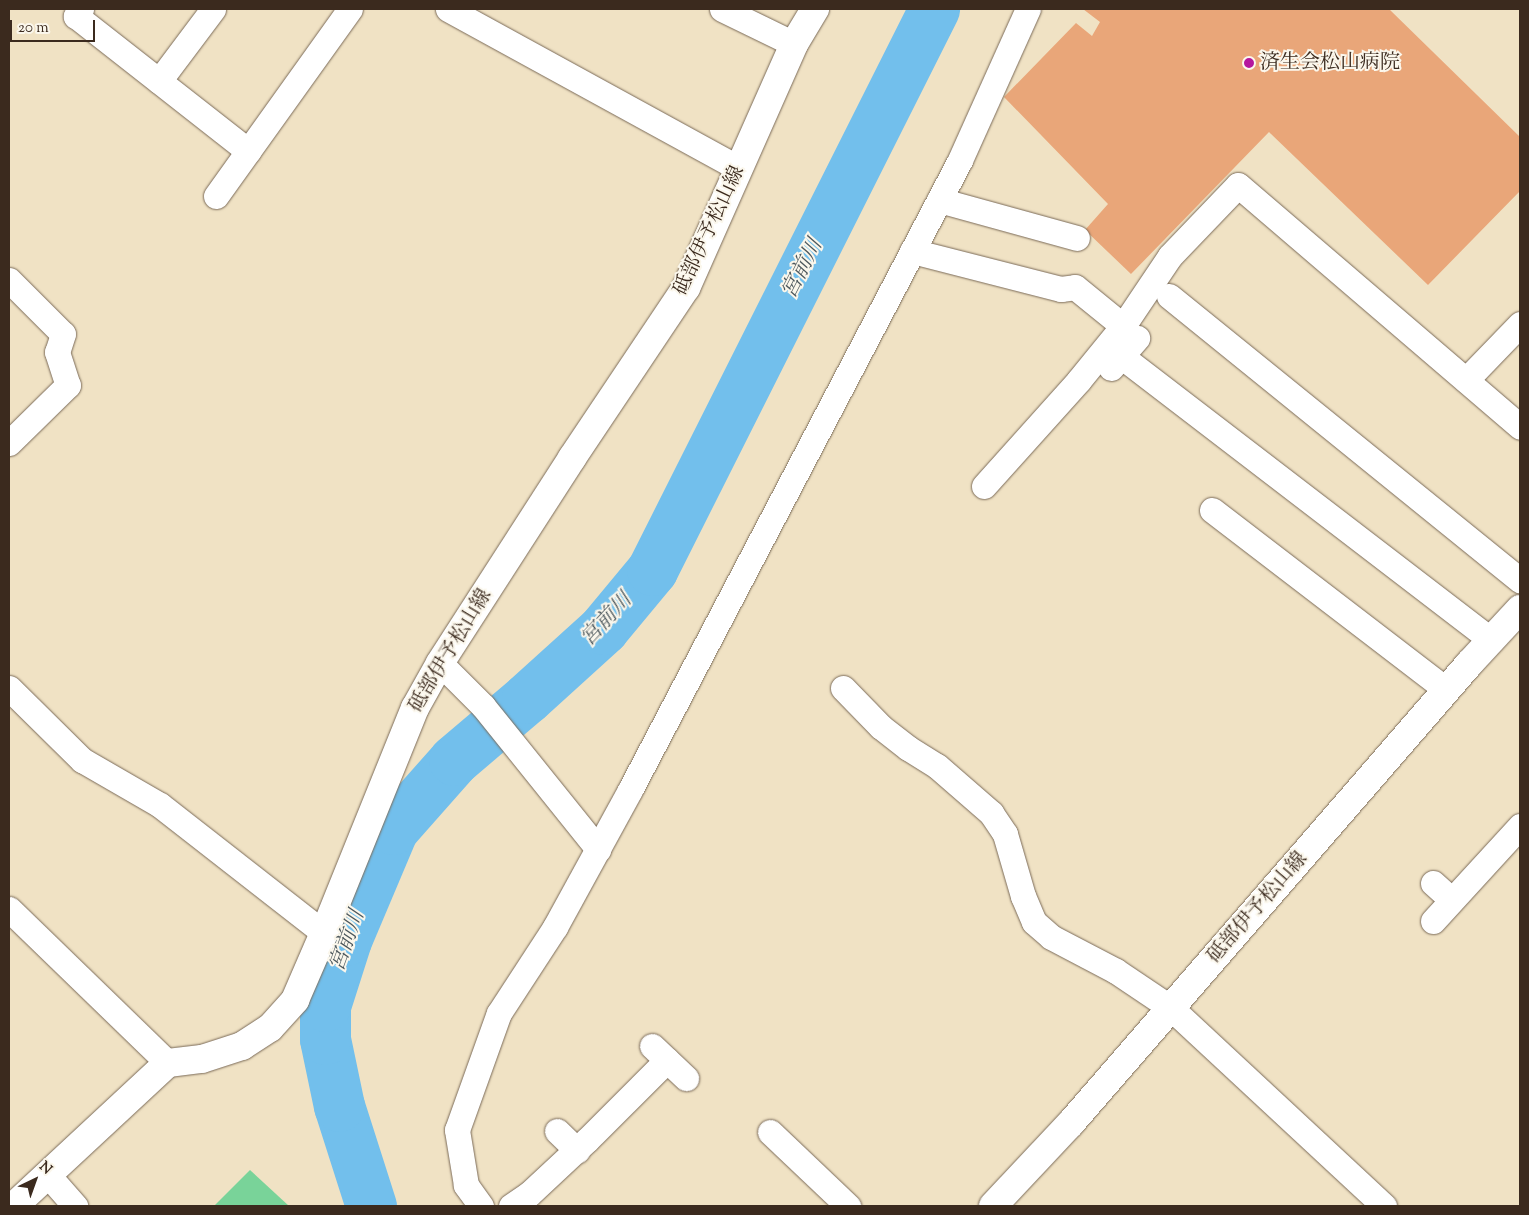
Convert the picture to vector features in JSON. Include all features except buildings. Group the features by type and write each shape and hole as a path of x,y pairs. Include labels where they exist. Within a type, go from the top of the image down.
{"main road":[{"name":"砥部伊予松山線","path":"168,1063 202,1060 242,1046 270,1028 295,1000 415,708 440,663 572,458 686,288 794,44 815,9"},
{"name":"砥部伊予松山線","path":"994,1206 1071,1123 1447,690 1520,609"},
{"path":"14,1206 168,1063"}],"street":[{"path":"81,9 76,16 248,151"},
{"path":"159,82 213,9"},
{"path":"216,196 350,9"},
{"path":"448,9 739,168"},
{"path":"722,9 794,44"},
{"path":"481,1206 466,1185 457,1130 499,1013 555,927 598,849 960,160 1028,9"},
{"path":"1101,379 1127,340 1170,256 1238,185 1520,427"},
{"path":"939,200 1077,238"},
{"path":"912,251 1060,289 1075,287 1127,340 1492,640"},
{"path":"9,280 63,334 58,352 68,384 9,443"},
{"path":"1169,296 1520,580"},
{"path":"1466,380 1520,324"},
{"path":"984,486 1079,380 1127,340"},
{"path":"1212,510 1447,690"},
{"path":"440,663 483,706 512,745 598,849"},
{"path":"9,688 82,760 160,805 324,933"},
{"path":"843,688 881,727 908,748 937,766 991,813 1005,834 1023,896 1034,922 1051,937 1123,976 1171,1008 1257,1090 1320,1145 1361,1188 1384,1206"},
{"path":"1433,921 1520,826"},
{"path":"1433,883 1452,900"},
{"path":"9,909 168,1063"},
{"path":"511,1206 529,1194 577,1150 659,1053 686,1078"},
{"path":"557,1131 577,1150"},
{"path":"770,1132 848,1206"},
{"path":"47,1174 76,1206"}],"green space":[{"path":"250,1170 289,1206 214,1206"}],"waterway":[{"name":"宮前川","path":"371,1206 339,1106 325,1039 325,1006 346,940 393,829 454,760 527,698 603,629 652,570 934,9"}],"place":[{"name":"済生会松山病院","path":"1249,63"}]}
